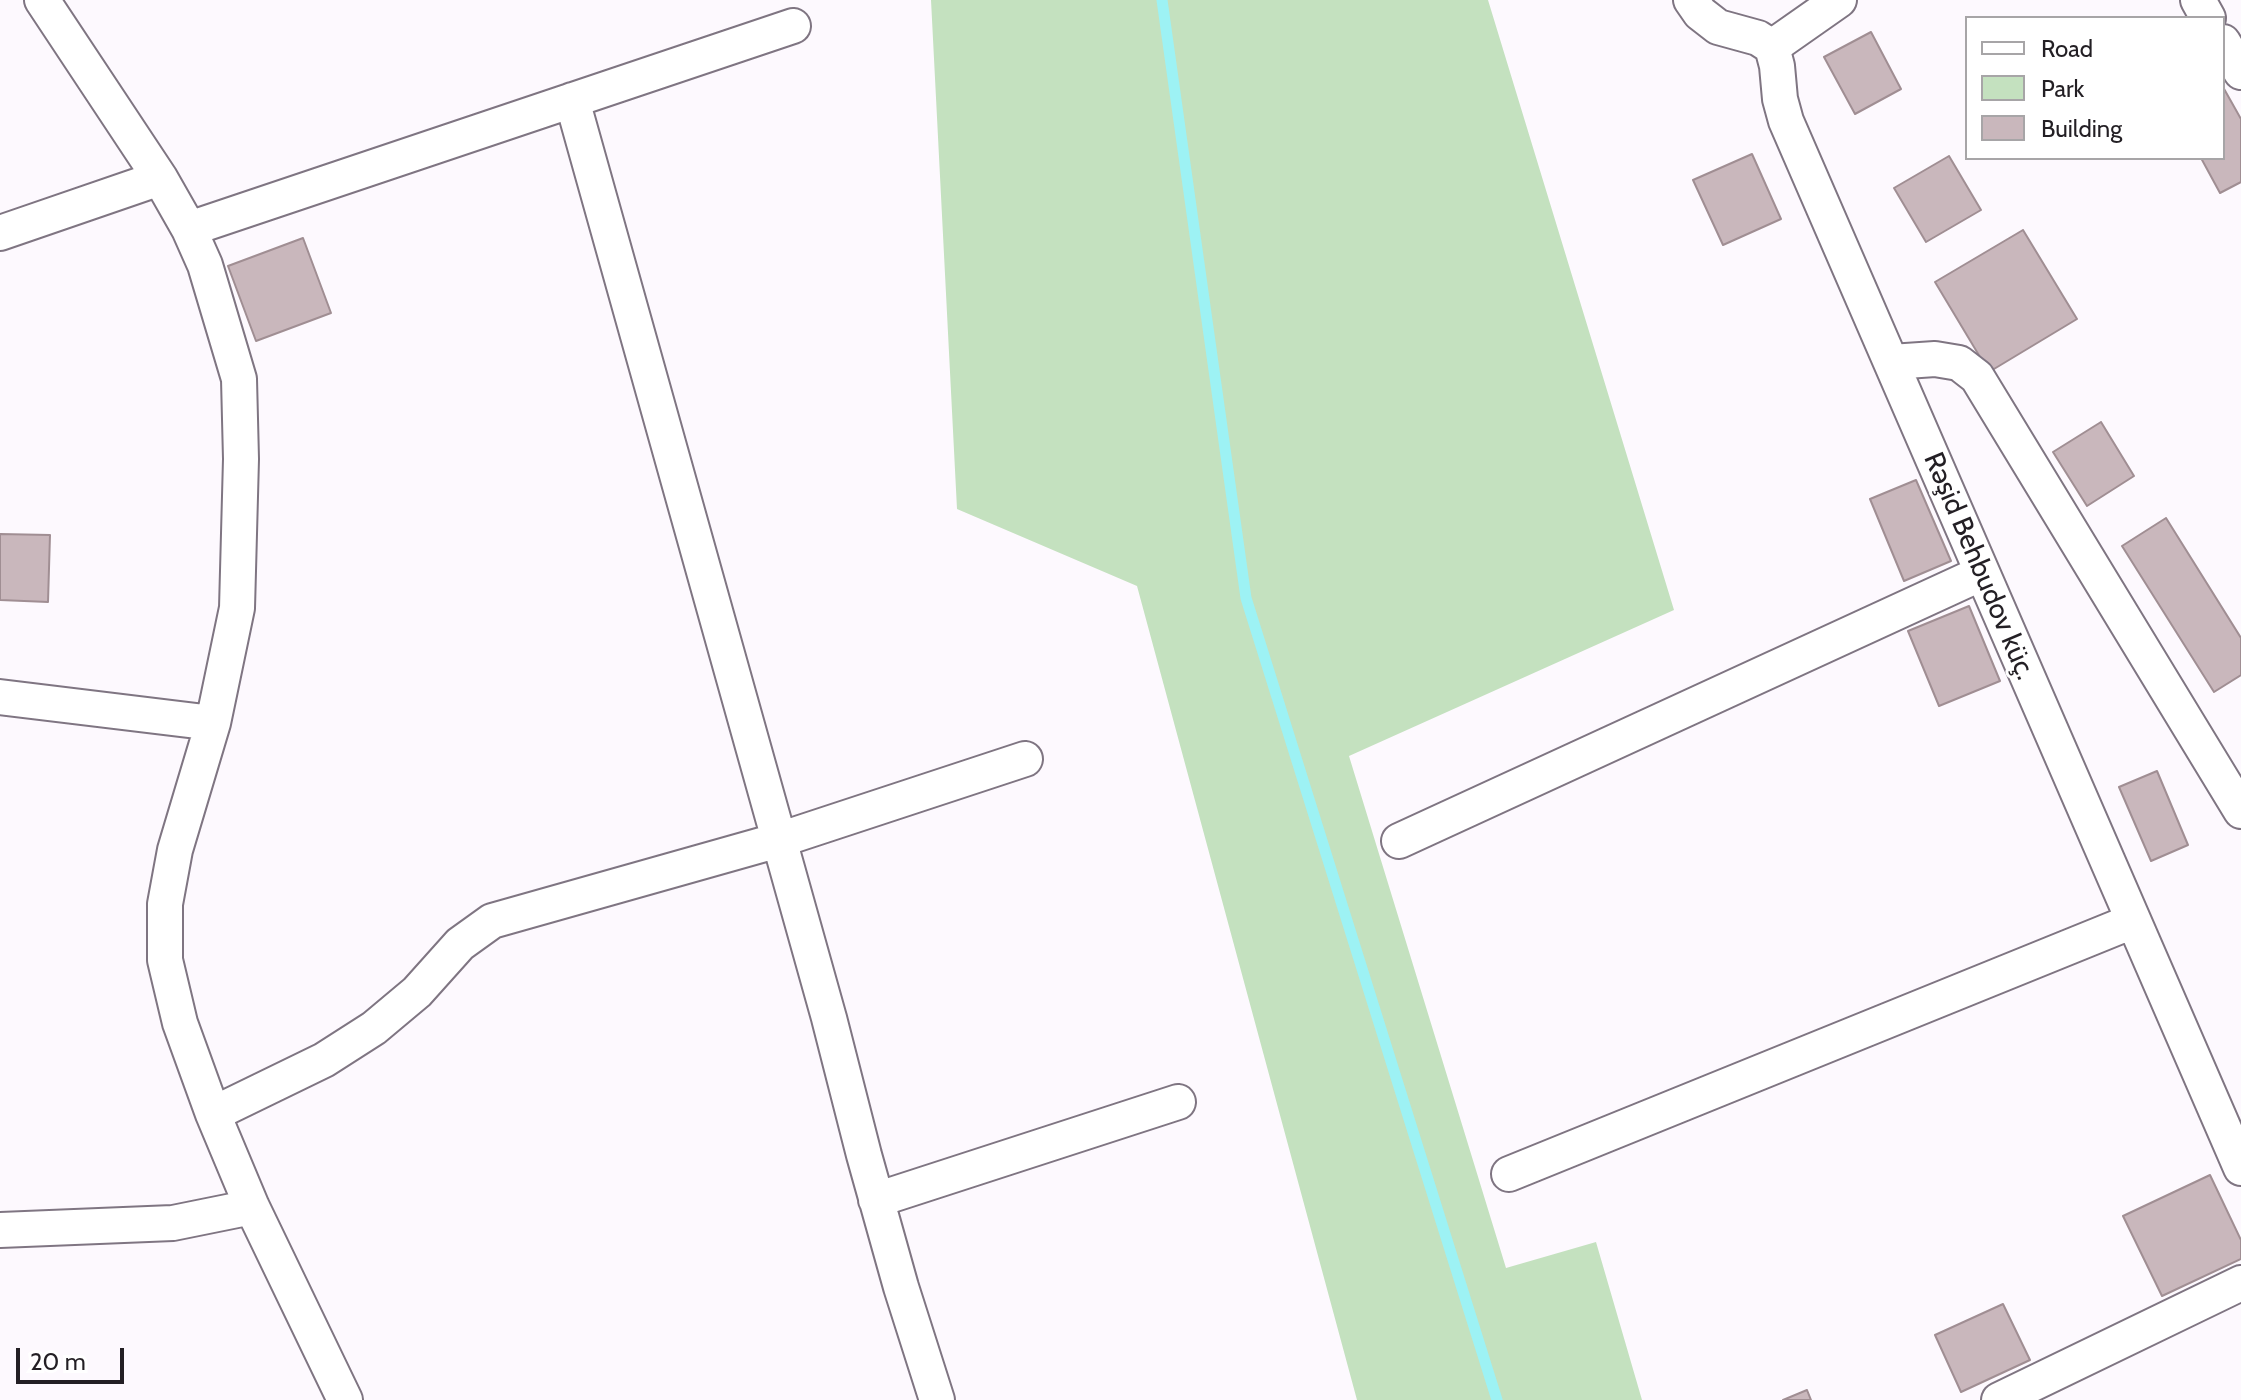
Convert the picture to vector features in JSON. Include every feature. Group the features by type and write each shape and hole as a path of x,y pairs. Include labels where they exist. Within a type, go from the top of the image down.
{"street":[{"path":"42,0 160,178 189,229 205,265 239,379 241,459 237,608 213,723 175,850 165,904 165,960 180,1023 213,1114 252,1207 345,1400"},
{"path":"1691,0 1700,13 1718,27 1758,38 1772,47 1839,0"},
{"path":"189,229 793,26"},
{"path":"2225,45 2241,72"},
{"name":"Rəşid Behbudov küç.","path":"1772,47 1786,121 2241,1167"},
{"path":"572,100 779,840 876,1200 937,1400"},
{"path":"0,233 160,178"},
{"path":"1891,362 1935,359 1959,363 1977,377 2241,811"},
{"path":"1399,841 1982,573"},
{"path":"0,697 213,723"},
{"path":"213,1114 324,1060 374,1028 417,992 460,944 492,921 779,840 1025,759"},
{"path":"1509,1174 2133,921"},
{"path":"876,1200 1178,1102"},
{"path":"0,1230 173,1223 252,1207"},
{"path":"1999,1400 2241,1283"}],"green space":[{"path":"931,0 1488,0 1674,610 1349,756 1506,1268 1596,1242 1642,1400 1357,1400 1137,586 957,509"}],"building":[{"path":"1871,32 1901,89 1855,114 1824,57"},
{"path":"2225,91 2241,119 2241,182 2220,193 2202,160 2225,160"},
{"path":"1752,154 1781,219 1723,245 1693,180"},
{"path":"1949,156 1981,210 1926,242 1894,188"},
{"path":"2023,230 2077,319 1989,372 1935,282"},
{"path":"303,238 331,313 256,341 228,266"},
{"path":"2101,422 2134,476 2087,506 2053,452"},
{"path":"1916,480 1951,561 1904,581 1870,499"},
{"path":"2166,518 2241,638 2241,675 2214,692 2122,546"},
{"path":"0,534 50,535 48,602 0,600"},
{"path":"1969,606 2000,681 1939,706 1908,631"},
{"path":"2157,771 2188,845 2151,861 2119,787"},
{"path":"2210,1175 2241,1240 2241,1259 2162,1296 2123,1216"},
{"path":"2003,1304 2030,1360 1961,1392 1935,1335"},
{"path":"1807,1390 1811,1400 1783,1400"}],"waterway":[{"path":"1162,0 1246,598 1497,1400"}]}
